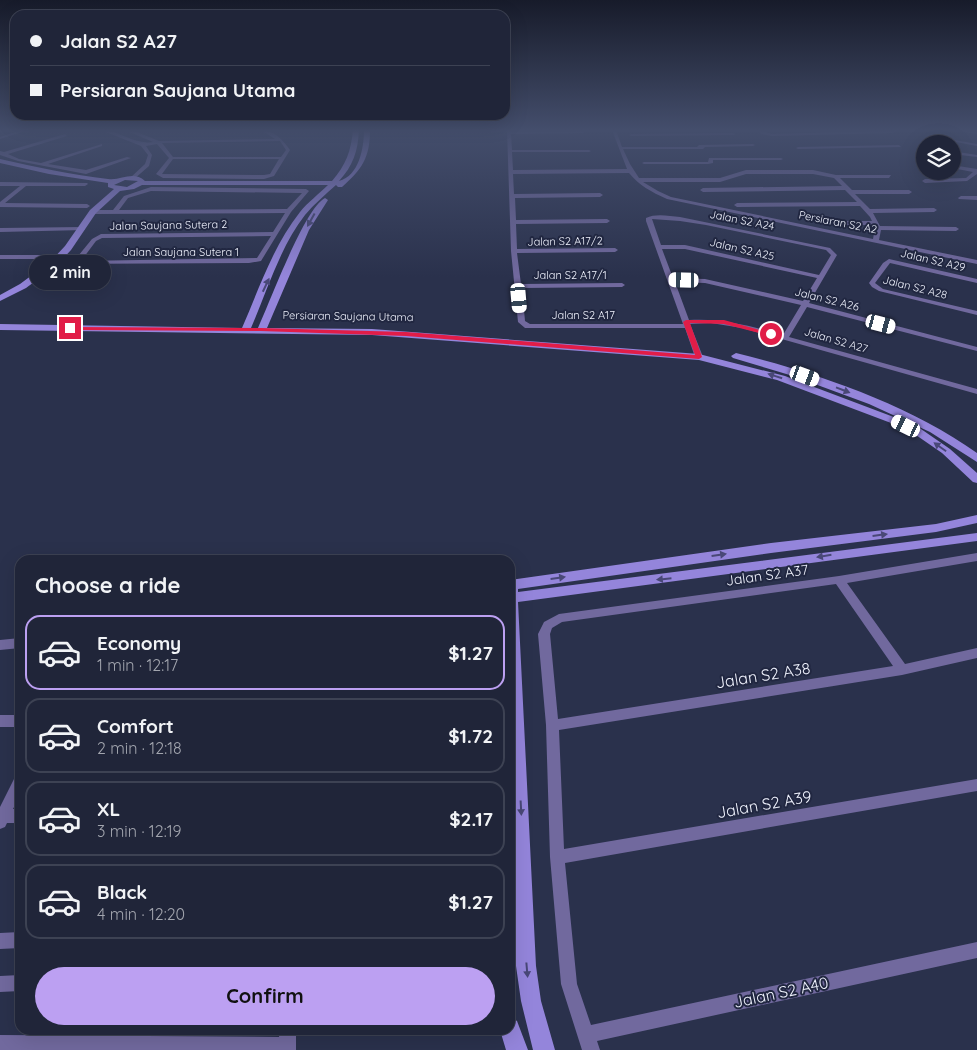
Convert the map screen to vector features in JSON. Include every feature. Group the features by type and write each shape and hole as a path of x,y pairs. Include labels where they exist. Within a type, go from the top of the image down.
{"street":[{"path":"94,179 112,182 128,179"},
{"path":"140,179 142,183"},
{"path":"247,327 295,224 307,209 338,179"},
{"path":"262,327 301,238 317,210 348,179"},
{"name":"Jalan S2 A17","path":"512,179 514,251 522,322 528,326 687,324"},
{"path":"636,180 723,179"},
{"path":"838,179 869,211 877,226 876,240"},
{"path":"925,181 968,179"},
{"name":"Persiaran S2 A2","path":"636,180 653,192 669,198 977,262"},
{"path":"112,182 110,186 118,189 142,183 343,184"},
{"path":"0,184 85,184"},
{"path":"0,205 25,184"},
{"path":"0,298 22,286 54,263 68,248 93,212 118,189"},
{"path":"115,211 126,197 151,189 306,191 273,234"},
{"path":"703,190 909,192"},
{"path":"728,190 737,205"},
{"path":"513,196 600,195"},
{"path":"961,198 977,198"},
{"path":"729,210 737,205 863,204"},
{"path":"0,205 87,206"},
{"path":"869,211 934,210"},
{"path":"93,212 289,211"},
{"name":"Jalan S2 A24","path":"697,352 649,218 666,217 828,249 834,255 821,277"},
{"path":"513,222 607,221"},
{"path":"833,224 956,229"},
{"path":"0,230 82,229"},
{"name":"Jalan Saujana Sutera 1","path":"54,263 248,262 262,258 273,234"},
{"name":"Jalan Saujana Sutera 2","path":"76,263 97,237 107,235 273,234"},
{"name":"Jalan S2 A25","path":"658,247 685,246 821,277"},
{"name":"Jalan S2 A17/2","path":"514,251 615,250"},
{"path":"0,257 40,257"},
{"name":"Jalan S2 A29","path":"884,264 889,261 898,262 977,281"},
{"name":"Jalan S2 A28","path":"884,264 872,283 881,290 977,313"},
{"path":"785,338 821,277"},
{"name":"Jalan S2 A26","path":"671,280 705,281 805,304 977,349"},
{"name":"Jalan S2 A17/1","path":"518,286 622,285"},
{"name":"Persiaran Saujana Utama","path":"0,318 45,322 247,327"},
{"name":"Jalan S2 A27","path":"687,324 724,322 977,392"},
{"name":"Persiaran Saujana Utama","path":"0,327 262,327 697,352"},
{"path":"697,352 756,361 789,370 934,428 977,458"},
{"path":"697,352 781,378 895,421 917,431 946,451 977,478"},
{"path":"515,590 771,548 936,528 977,519"},
{"path":"515,591 675,578 830,555 977,537"},
{"name":"Jalan S2 A37","path":"552,725 544,634 548,625 560,618 839,580 977,557"},
{"path":"839,580 902,670"},
{"path":"0,645 15,644"},
{"name":"Jalan S2 A38","path":"552,725 902,670 977,653"},
{"path":"515,691 526,966 531,1002 544,1050"},
{"path":"0,722 15,722"},
{"path":"552,725 558,857 569,984 588,1043"},
{"name":"Jalan S2 A39","path":"558,857 977,785"},
{"path":"1,818 15,791"},
{"path":"1,818 15,817"},
{"path":"0,941 15,940"},
{"name":"Jalan S2 A40","path":"588,1043 977,950"},
{"path":"0,984 15,983"},
{"path":"513,1035 518,1050"},
{"path":"0,1044 288,1042"}],"route":[{"path":"70,328 372,332 699,357 686,322 724,322 771,334"}]}
